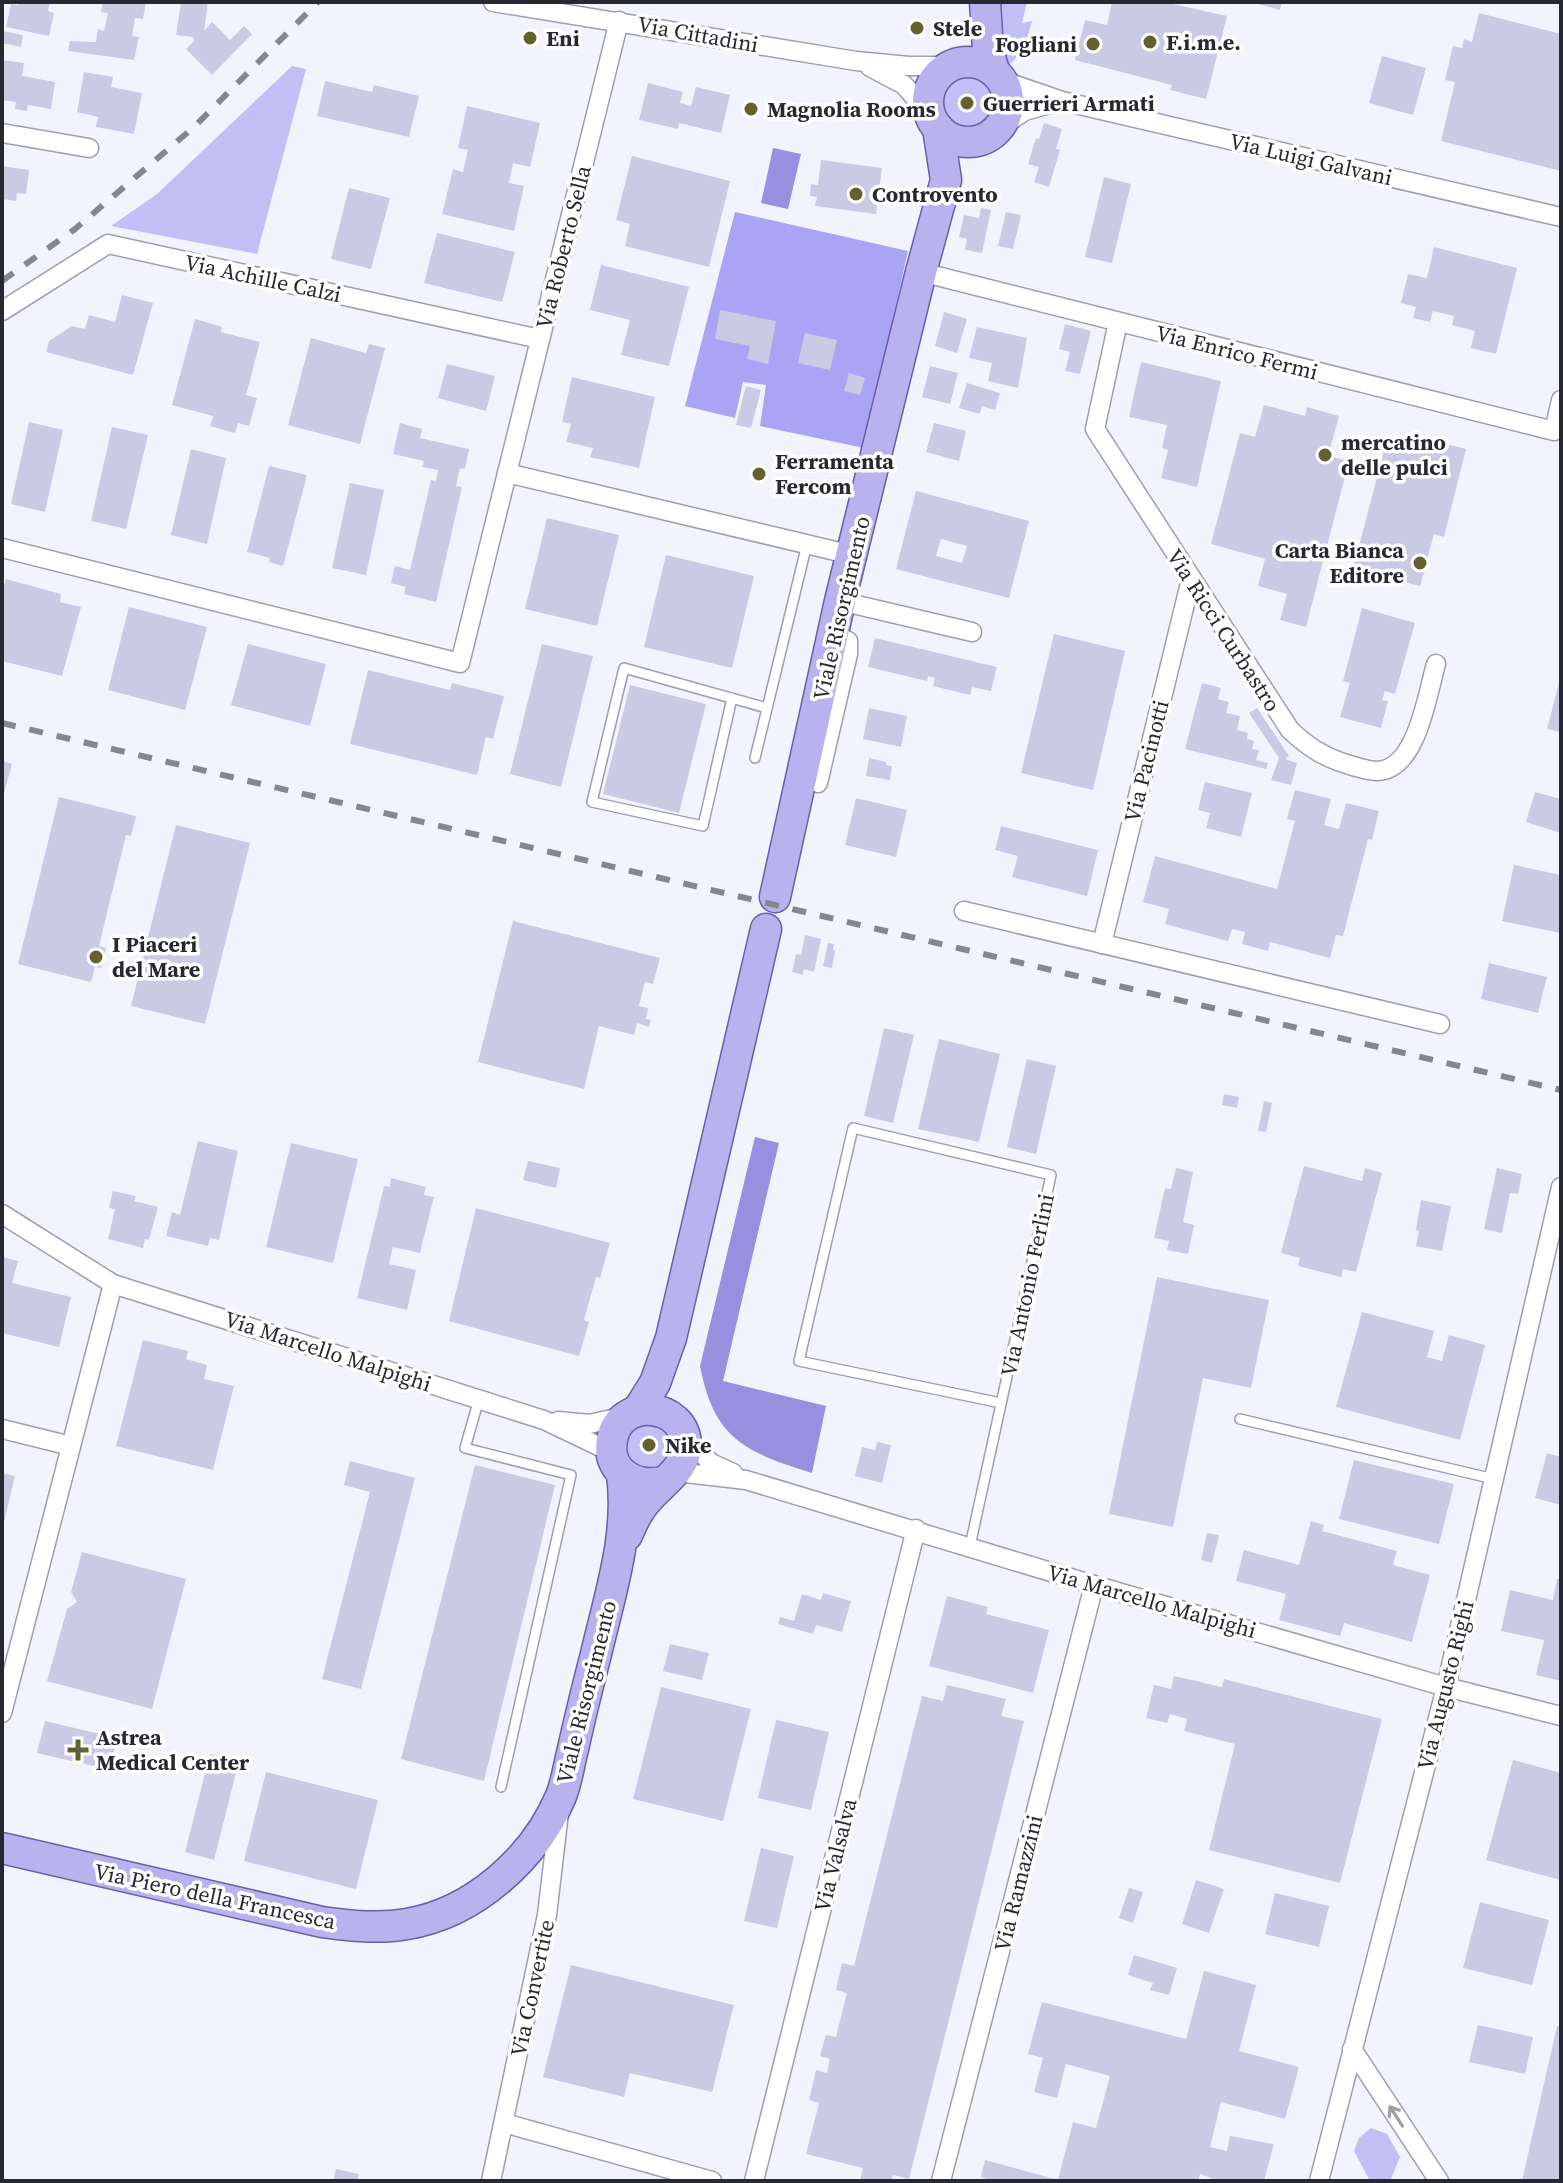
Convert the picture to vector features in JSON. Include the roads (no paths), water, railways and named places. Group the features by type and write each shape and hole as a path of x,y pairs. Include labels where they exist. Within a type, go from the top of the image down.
{"main road":[{"path":"953,65 967,47 985,2"},
{"path":"985,2 988,50 997,76 1005,87 1007,109 988,134 957,140 934,122 928,96 943,70 953,65 978,63 997,76"},
{"name":"Viale Risorgimento","path":"775,897 840,601 946,180 934,122"},
{"name":"Viale Risorgimento","path":"946,180 988,134"},
{"name":"Viale Risorgimento","path":"472,1898 509,1870 533,1843 562,1794 621,1548 626,1504 613,1432 655,1383 671,1338 766,929"},
{"name":"Viale Risorgimento","path":"621,1548 640,1509 684,1461 679,1427 667,1385 671,1338"},
{"path":"632,1413 650,1409 679,1427"},
{"path":"617,1463 641,1484 670,1477"},
{"name":"Via Piero della Francesca","path":"2,1848 350,1926 408,1924 451,1910 472,1898"}],"street":[{"name":"Via Cittadini","path":"493,2 557,6 619,21 856,61 909,66 953,65"},
{"name":"Via Roberto Sella","path":"2,548 460,663 619,21"},
{"name":"Via Cittadini","path":"856,61 904,85 934,122"},
{"name":"Via Luigi Galvani","path":"997,76 1062,101 1561,217"},
{"name":"Via Luigi Galvani","path":"988,134 1025,111 1062,101"},
{"path":"2,133 89,148"},
{"name":"Via Achille Calzi","path":"2,311 108,244 540,339"},
{"name":"Via Enrico Fermi","path":"921,272 1554,431 1561,400"},
{"name":"Via Ricci Curbastro","path":"1118,322 1095,429 1290,730 1319,754 1337,762 1379,771 1399,762 1412,746 1436,664"},
{"path":"507,473 852,555"},
{"name":"Via Pacinotti","path":"1102,944 1191,579"},
{"path":"840,601 972,632"},
{"path":"818,783 848,654 848,641 834,633"},
{"path":"964,911 1440,1024"},
{"name":"Via Augusto Righi","path":"1319,2181 1446,1687 1561,1187"},
{"name":"Via Marcello Malpighi","path":"2,1214 113,1284 544,1420 617,1463"},
{"path":"2,1713 113,1284"},
{"name":"Via Marcello Malpighi","path":"544,1420 589,1424 632,1413"},
{"name":"Via Marcello Malpighi","path":"679,1427 711,1463 746,1480 1446,1687 1561,1716"},
{"path":"2,1429 71,1446"},
{"name":"Via Marcello Malpighi","path":"670,1477 746,1480"},
{"name":"Via Valsalva","path":"754,2181 916,1529"},
{"name":"Via Ramazzini","path":"941,2181 1094,1585"},
{"name":"Via Convertite","path":"491,2181 547,1915 562,1794"},
{"path":"1352,2049 1439,2181"},
{"path":"504,2123 712,2181"}],"lane":[{"path":"755,758 807,544"},
{"path":"732,698 703,826 592,802 624,668 732,698 767,708"},
{"name":"Via Antonio Ferlini","path":"970,1546 1051,1175 853,1128 799,1361 1001,1403"},
{"path":"479,1399 465,1448 571,1475 501,1787"},
{"path":"1240,1419 1494,1479"}],"railway":[{"path":"2,281 75,229 194,127 318,2"},
{"path":"2,723 1561,1090"}],"place":[{"name":"Stele","path":"917,28"},
{"name":"Eni","path":"530,38"},
{"name":"F.i.m.e.","path":"1150,42"},
{"name":"Fogliani","path":"1093,44"},
{"name":"Guerrieri Armati","path":"967,103"},
{"name":"Magnolia Rooms","path":"751,109"},
{"name":"Controvento","path":"856,194"},
{"name":"mercatino delle pulci","path":"1325,455"},
{"name":"Ferramenta Fercom","path":"759,474"},
{"name":"Carta Bianca Editore","path":"1420,563"},
{"name":"I Piaceri del Mare","path":"96,957"},
{"name":"Nike","path":"649,1445"},
{"name":"Astrea Medical Center","path":"78,1750"}]}
